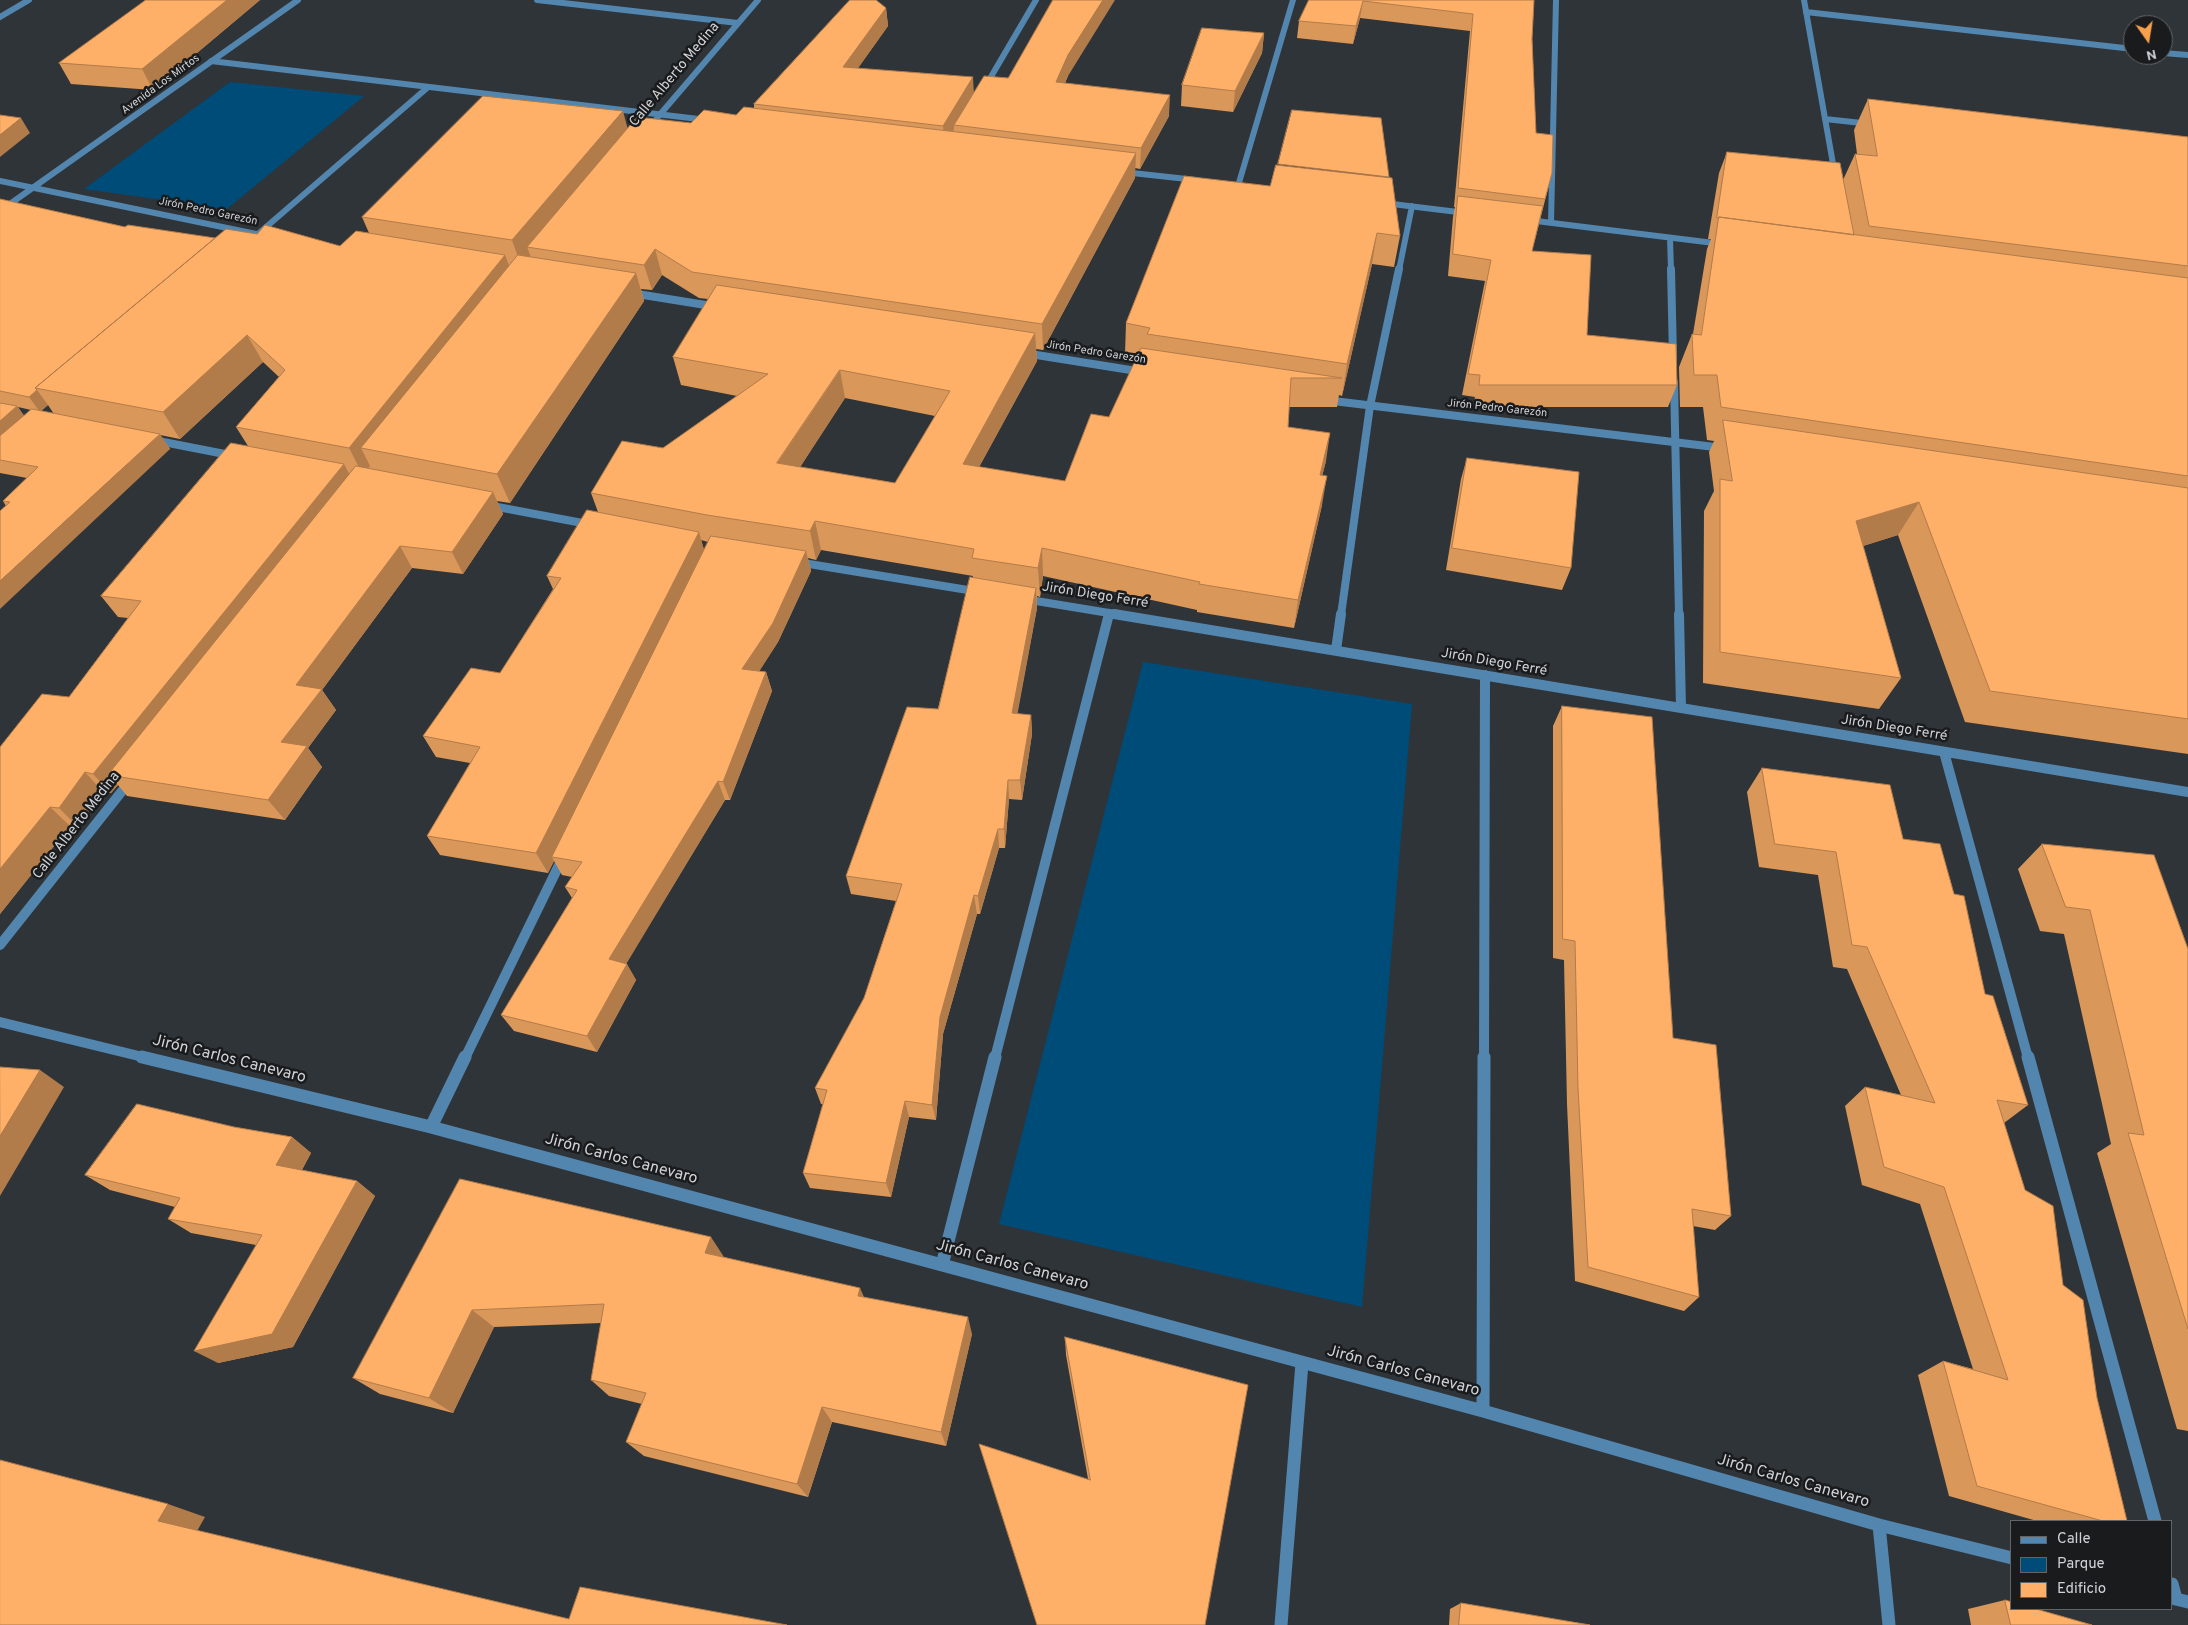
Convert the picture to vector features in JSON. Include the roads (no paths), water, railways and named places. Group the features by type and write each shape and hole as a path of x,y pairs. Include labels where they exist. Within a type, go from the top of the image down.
{"street":[{"path":"0,17 29,0"},
{"name":"Avenida Los Mirtos","path":"0,211 298,0"},
{"path":"537,0 738,23"},
{"name":"Calle Alberto Medina","path":"654,121 758,0"},
{"path":"982,92 1036,0"},
{"path":"1238,186 1293,0"},
{"path":"1552,223 1556,0"},
{"path":"1804,0 1836,185"},
{"path":"1806,12 2123,48"},
{"path":"2173,54 2188,55"},
{"path":"211,61 719,122"},
{"path":"250,240 428,88"},
{"path":"1825,119 1874,125"},
{"path":"1112,170 1200,181"},
{"name":"Jirón Pedro Garezón","path":"0,181 266,236"},
{"path":"1229,184 1248,187"},
{"path":"1373,202 1477,214"},
{"path":"1336,650 1370,406 1412,206"},
{"path":"1524,220 1727,245"},
{"path":"1670,238 1673,363"},
{"path":"623,292 731,308"},
{"name":"Jirón Pedro Garezón","path":"1016,352 1154,373"},
{"path":"1673,373 1681,708"},
{"name":"Jirón Pedro Garezón","path":"1321,399 1675,440 1734,450"},
{"path":"147,439 243,457"},
{"path":"473,502 598,526"},
{"path":"791,561 994,594"},
{"name":"Jirón Diego Ferré","path":"1013,597 2188,792"},
{"path":"942,1265 1110,613"},
{"path":"1482,1411 1484,675"},
{"path":"1944,752 2155,1520"},
{"name":"Calle Alberto Medina","path":"0,945 134,775"},
{"path":"431,1127 566,851"},
{"name":"Jirón Carlos Canevaro","path":"0,1022 431,1127 1482,1411 1879,1524 2010,1557"},
{"path":"1281,1625 1302,1363"},
{"path":"1879,1524 1890,1625"},
{"path":"2173,1586 2179,1600"}]}
